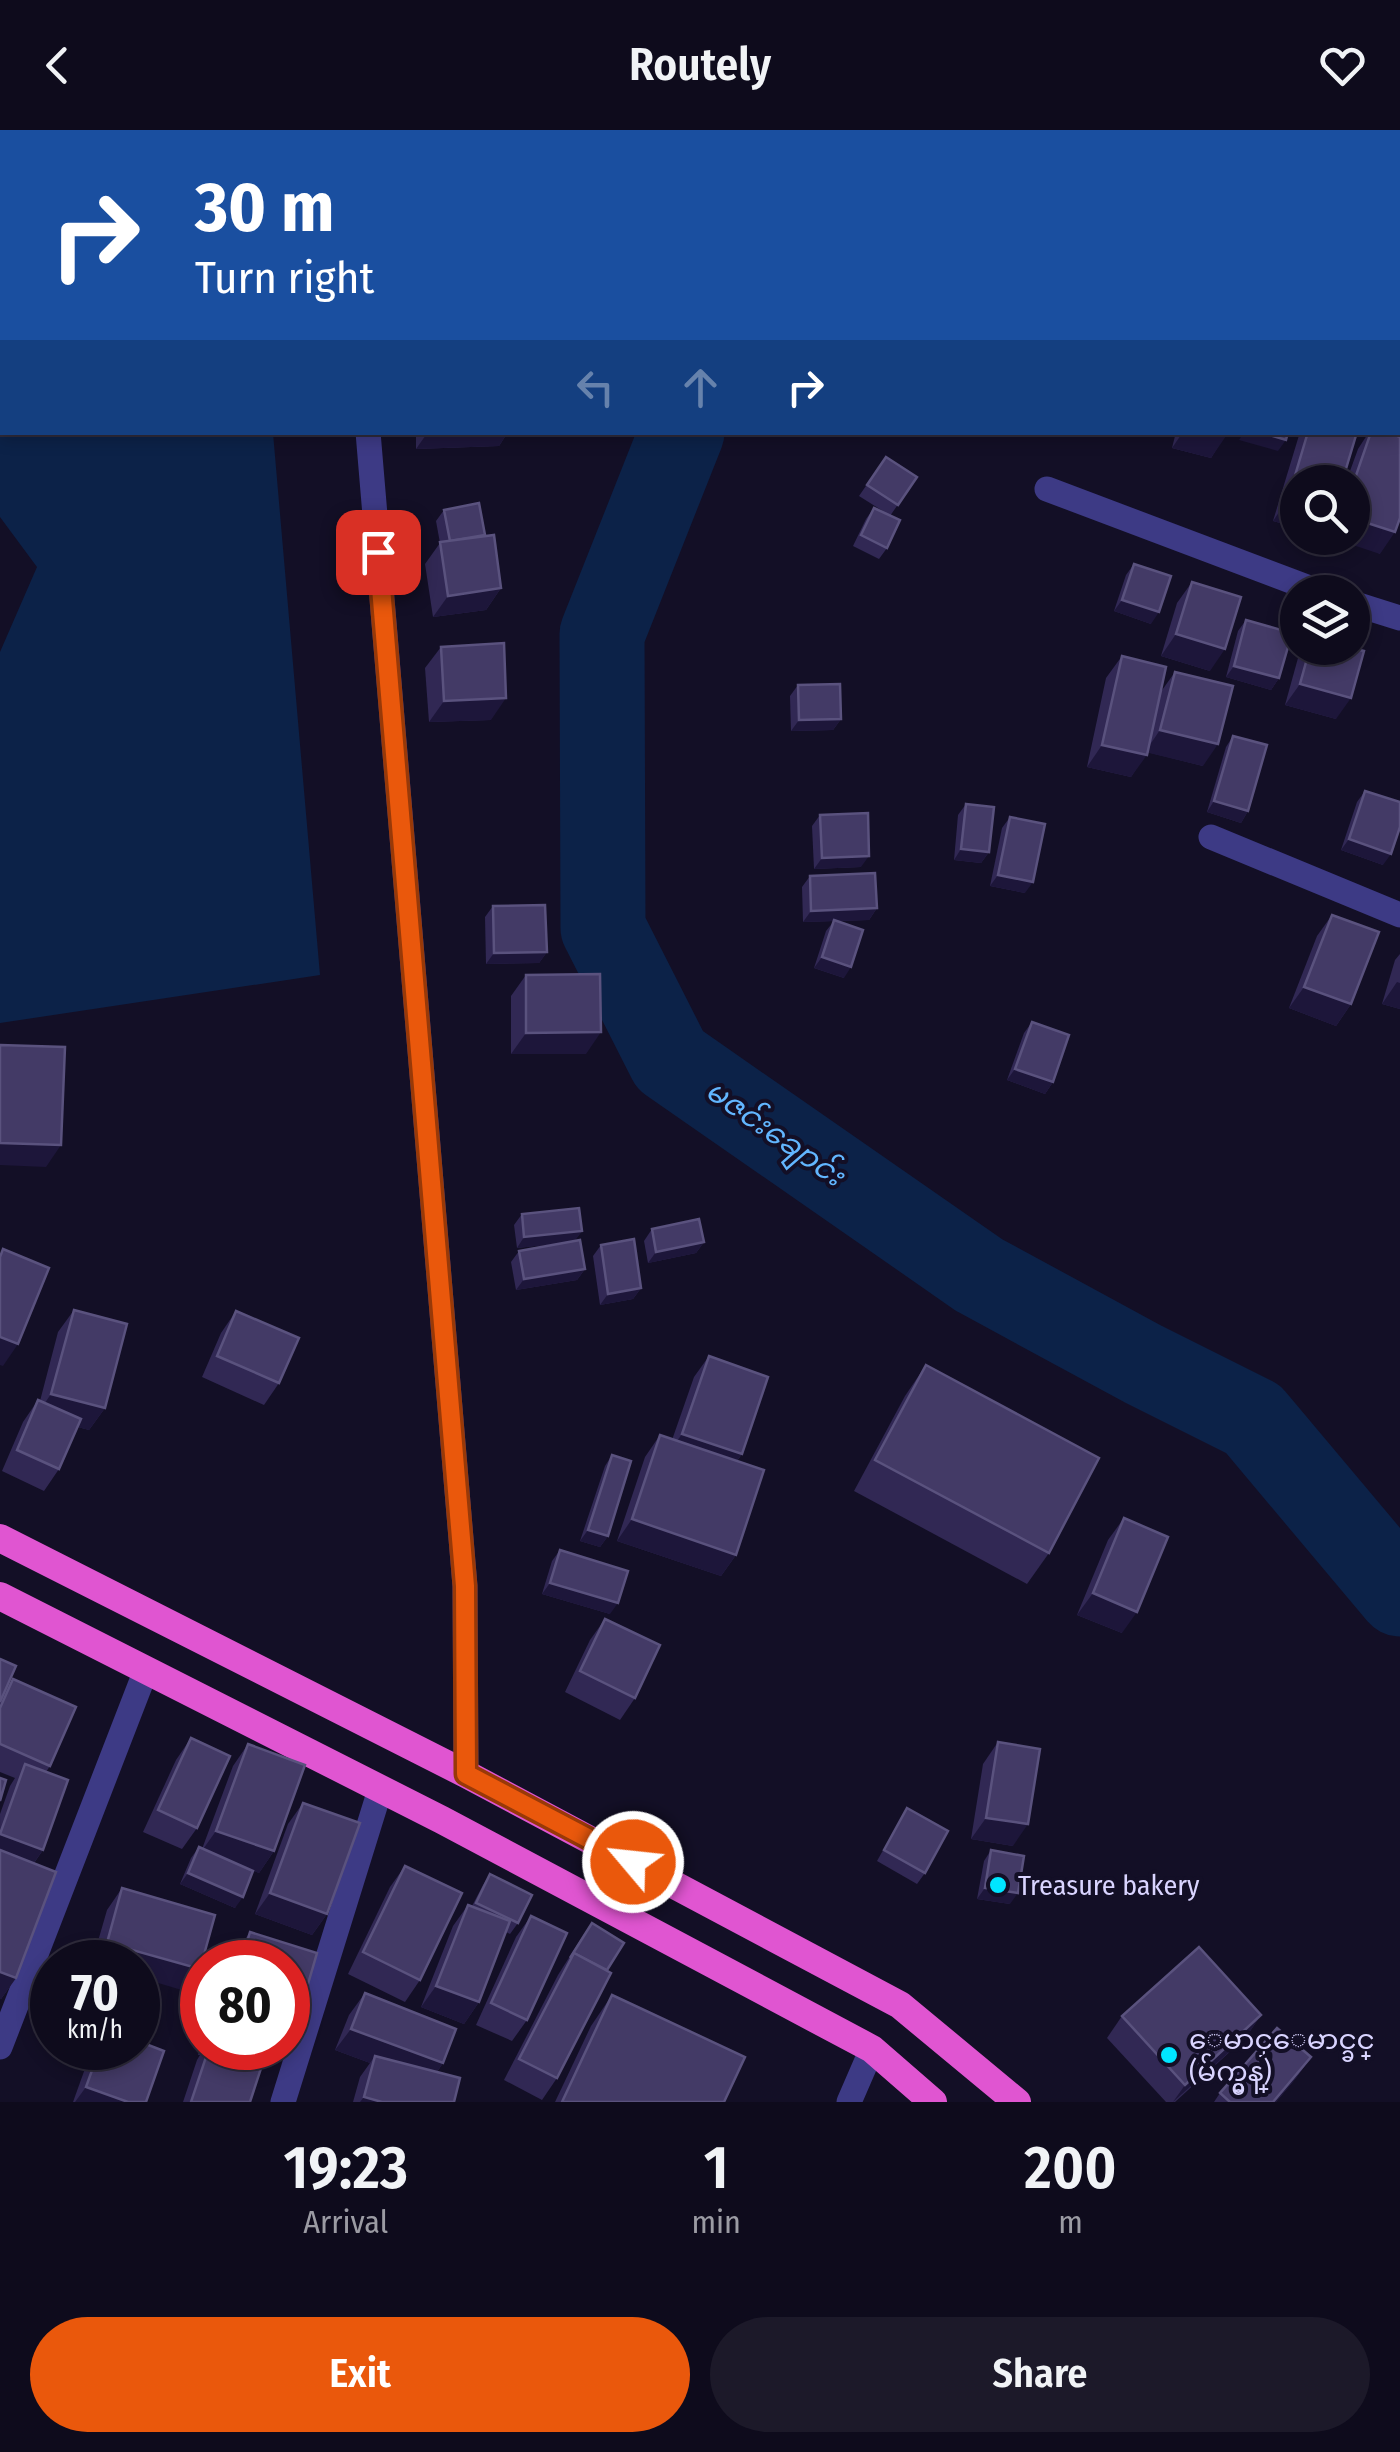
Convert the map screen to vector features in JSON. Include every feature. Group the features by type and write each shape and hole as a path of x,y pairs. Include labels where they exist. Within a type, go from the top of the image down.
{"highway":[{"path":"0,1538 466,1774 900,2004 1017,2102"},
{"path":"0,1596 442,1820 872,2049 934,2102"}],"street":[{"path":"368,435 465,1586 466,1774"},
{"path":"1047,490 1280,577"},
{"path":"1370,609 1400,618"},
{"path":"1211,837 1400,915"},
{"path":"2,2034 146,1670"},
{"path":"282,2102 380,1790"},
{"path":"850,2102 872,2049"}],"water":[{"path":"0,435 273,435 320,975 0,1023 0,652 37,567 0,517"}],"building":[{"path":"1307,435 1356,435 1347,465 1298,465"},
{"path":"1370,435 1400,437 1400,518 1395,532 1370,524 1370,465 1360,465"},
{"path":"886,457 917,477 898,505 867,485"},
{"path":"479,503 485,535 450,541 444,510"},
{"path":"874,508 900,520 887,548 861,535"},
{"path":"494,535 501,588 448,596 440,542"},
{"path":"1134,564 1171,576 1159,612 1122,600"},
{"path":"1192,582 1241,597 1225,649 1176,634"},
{"path":"1246,620 1280,630 1283,665 1279,678 1234,666"},
{"path":"504,643 506,698 444,701 441,647"},
{"path":"1122,656 1166,667 1147,755 1102,745"},
{"path":"1305,665 1360,665 1351,698 1300,684"},
{"path":"1175,672 1233,686 1218,744 1160,730"},
{"path":"840,684 841,719 799,720 798,685"},
{"path":"1233,736 1267,745 1248,811 1214,801"},
{"path":"1365,791 1400,802 1400,827 1391,854 1349,839"},
{"path":"966,804 994,807 989,852 961,849"},
{"path":"868,813 869,856 822,858 820,815"},
{"path":"1010,817 1045,824 1033,882 998,875"},
{"path":"875,873 877,908 811,911 810,876"},
{"path":"545,905 547,952 494,953 493,906"},
{"path":"1332,915 1379,932 1351,1004 1304,987"},
{"path":"834,920 863,930 851,967 822,957"},
{"path":"600,974 601,1032 526,1033 526,975"},
{"path":"1032,1022 1069,1035 1053,1082 1015,1069"},
{"path":"0,1045 65,1047 61,1145 0,1143"},
{"path":"579,1208 582,1231 524,1237 522,1214"},
{"path":"699,1219 704,1242 656,1252 652,1229"},
{"path":"634,1239 641,1288 608,1294 601,1245"},
{"path":"580,1240 585,1269 524,1279 519,1251"},
{"path":"3,1249 49,1268 18,1344 0,1337"},
{"path":"74,1310 127,1324 105,1408 51,1394"},
{"path":"236,1311 299,1338 279,1383 217,1356"},
{"path":"709,1356 768,1377 742,1454 682,1434"},
{"path":"926,1365 1099,1458 1049,1553 875,1460"},
{"path":"38,1400 81,1419 59,1469 17,1450"},
{"path":"660,1435 764,1470 736,1555 632,1519"},
{"path":"612,1455 631,1461 608,1536 588,1530"},
{"path":"1124,1518 1168,1537 1137,1612 1093,1593"},
{"path":"560,1550 628,1571 618,1603 550,1583"},
{"path":"605,1619 660,1645 635,1698 580,1671"},
{"path":"0,1659 16,1666 0,1702"},
{"path":"13,1679 76,1707 50,1766 0,1744 0,1708"},
{"path":"191,1738 230,1756 197,1828 158,1810"},
{"path":"998,1742 1040,1749 1028,1824 986,1818"},
{"path":"248,1744 305,1765 274,1851 216,1831"},
{"path":"25,1764 68,1780 43,1850 0,1834"},
{"path":"0,1778 6,1780 0,1801"},
{"path":"303,1803 360,1823 327,1914 270,1893"},
{"path":"907,1808 948,1831 925,1873 884,1850"},
{"path":"199,1847 253,1871 243,1897 188,1873"},
{"path":"0,1850 56,1872 16,1978 0,1972"},
{"path":"991,1850 1024,1856 1018,1893 985,1888"},
{"path":"405,1866 462,1893 420,1980 363,1952"},
{"path":"490,1874 532,1895 518,1923 476,1903"},
{"path":"122,1888 215,1915 208,1940 180,1940 180,1963 160,1958 160,1940 108,1940"},
{"path":"468,1905 510,1921 479,2002 436,1986"},
{"path":"531,1916 567,1933 527,2020 491,2003"},
{"path":"592,1923 624,1943 607,1970 574,1953 570,1958"},
{"path":"250,1932 276,1940 248,1940"},
{"path":"1199,1947 1261,2015 1185,2085 1122,2016"},
{"path":"310,1951 317,1953 310,1977"},
{"path":"574,1953 611,1973 557,2078 519,2059"},
{"path":"365,1993 456,2029 443,2063 351,2029"},
{"path":"612,1995 745,2057 724,2102 562,2102"},
{"path":"1277,2028 1311,2057 1273,2102 1230,2102 1220,2093"},
{"path":"375,2056 460,2078 454,2102 382,2102 364,2097"},
{"path":"92,2070 157,2070 146,2102 128,2102 86,2087"},
{"path":"202,2070 260,2070 250,2102 191,2102"}],"waterway":[{"name":"မဇင်းချောင်း","path":"681,435 602,634 603,928 670,1060 979,1275 1253,1419 1400,1594"}],"place":[{"name":"Treasure bakery","path":"998,1885"},
{"name":"ေမာင္ေမာင္ခင္ (မ်က္မွန္)","path":"1169,2055"}],"route":[{"path":"378,552 465,1586 466,1774 633,1862"}]}
